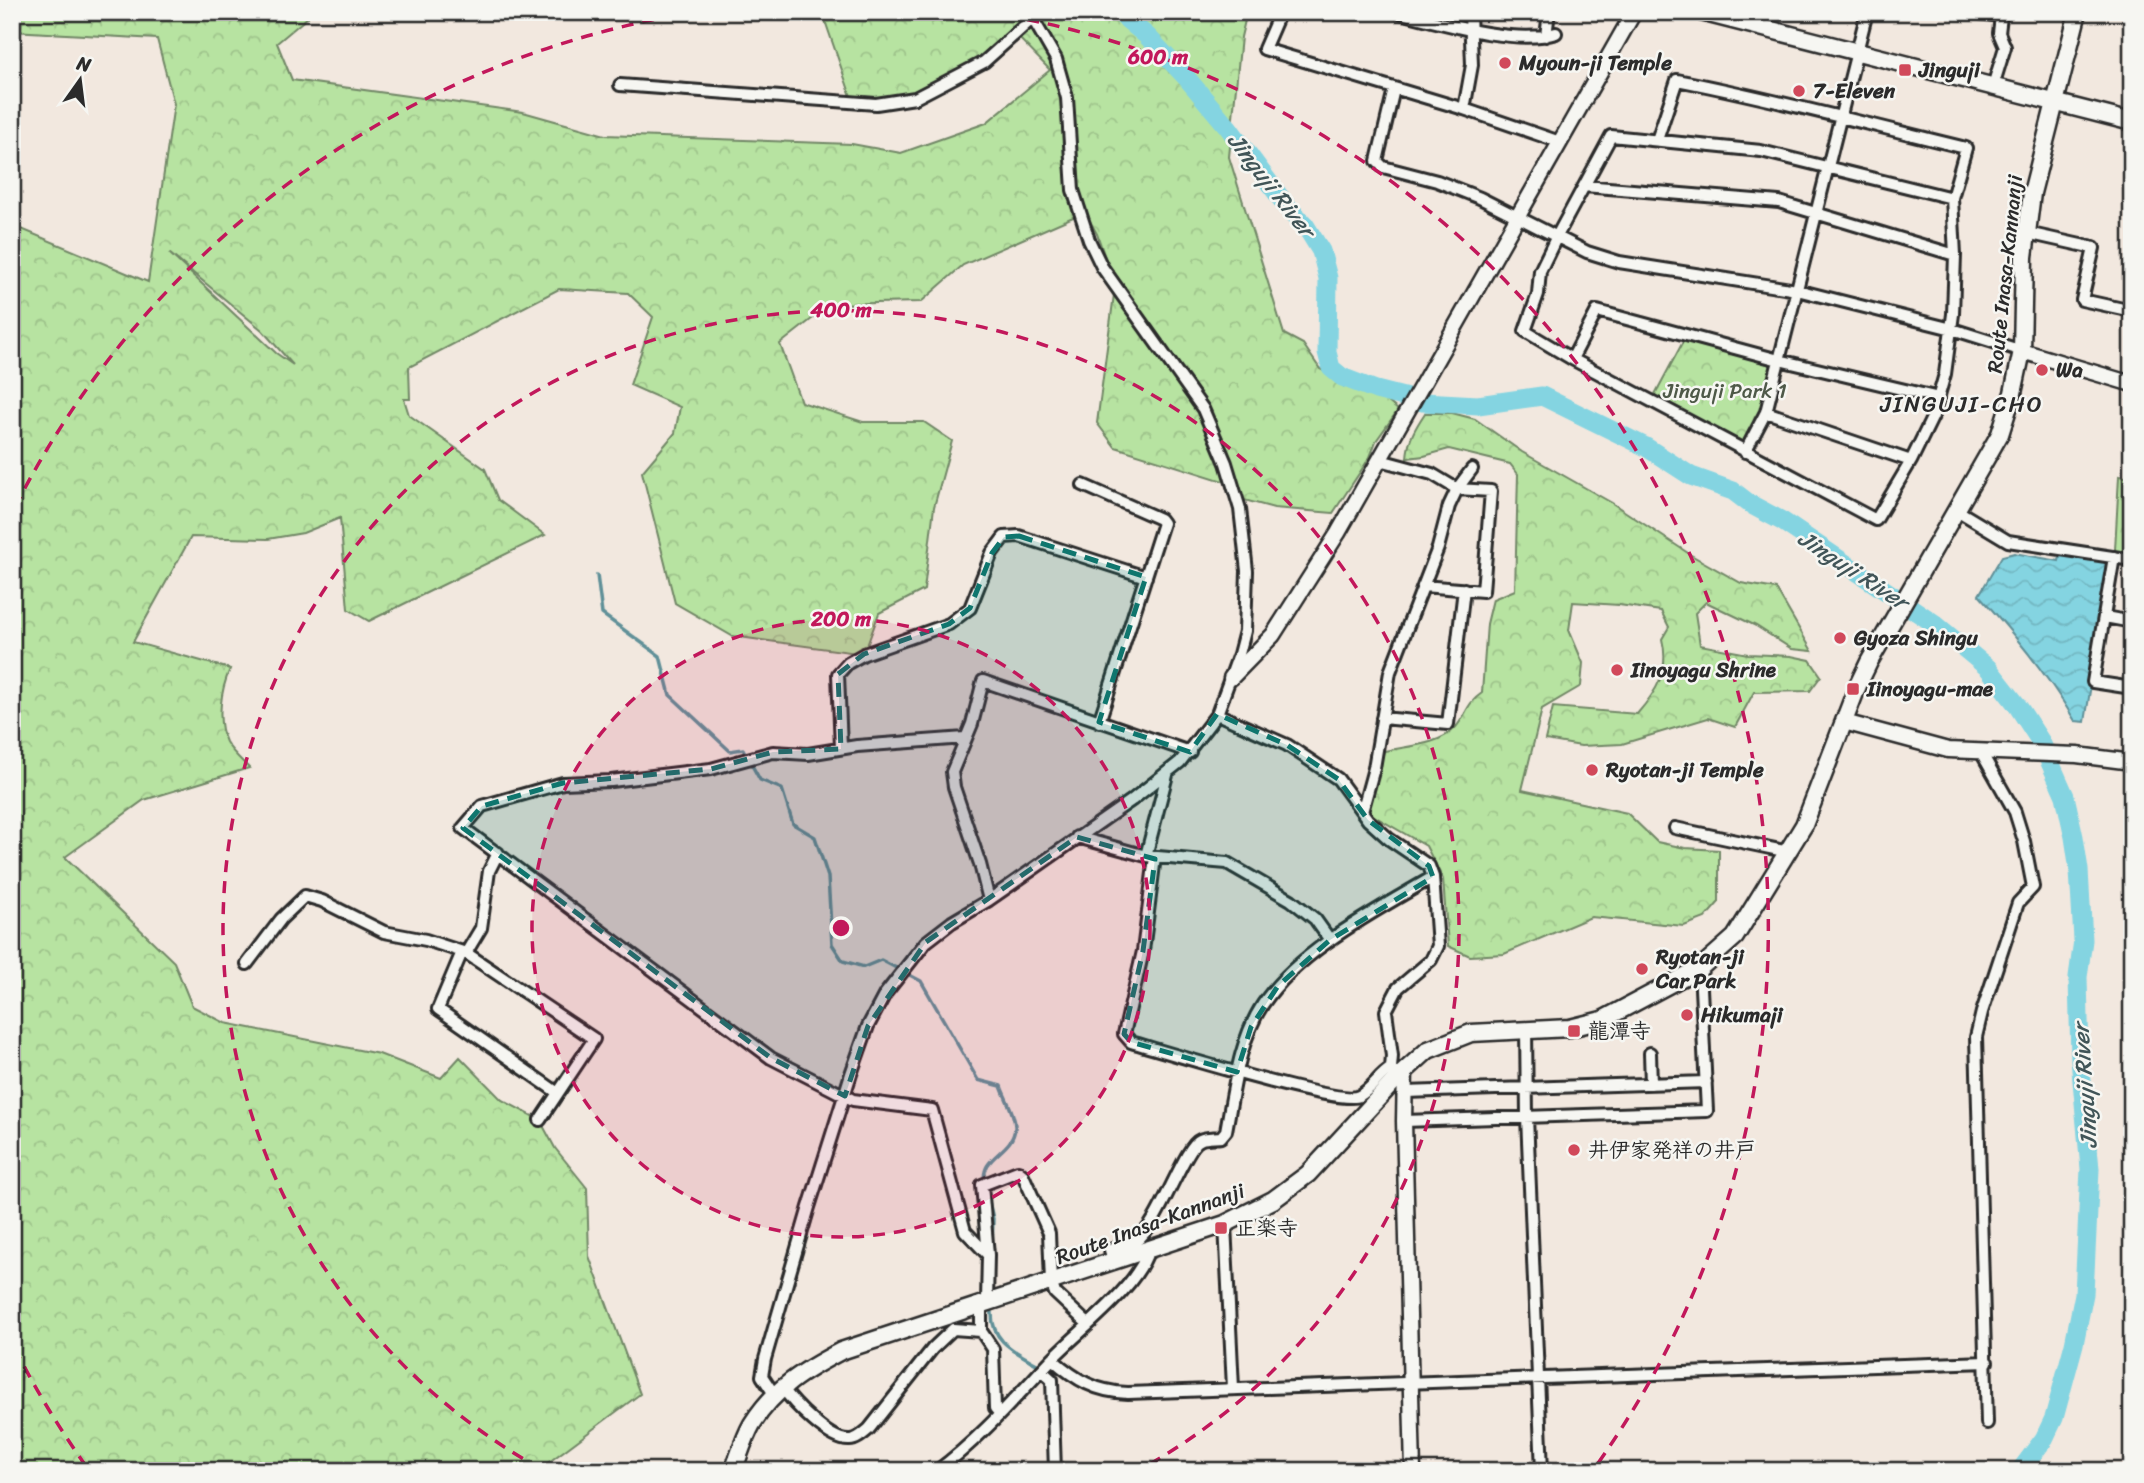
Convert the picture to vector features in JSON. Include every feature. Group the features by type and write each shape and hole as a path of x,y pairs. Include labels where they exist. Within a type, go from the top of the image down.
{"main road":[{"path":"1701,12 2132,122"},
{"name":"Route Inasa-Kannanji","path":"733,1471 752,1425 778,1391 804,1370 841,1351 1225,1224 1273,1200 1308,1174 1428,1050 1471,1033 1526,1028 1570,1028 1602,1020 1700,968 1735,937 1804,825 1858,685 1884,635 2000,434 2022,351 2027,233 2032,192 2078,12"}],"street":[{"path":"1280,12 1265,49 1464,109 1559,142"},
{"path":"1396,12 1471,30 1520,37 1551,35 1549,12"},
{"path":"1464,109 1472,65 1469,12"},
{"path":"1231,678 1273,635 1338,533 1634,12"},
{"path":"1745,452 1766,412 1867,12"},
{"path":"1972,12 2001,14 1999,33 2005,47 1993,86"},
{"path":"620,85 876,104 915,99 984,62 1031,15 1056,59 1066,98 1073,190 1089,240 1102,267 1203,409 1226,463 1240,509 1247,571 1245,631 1217,714 1190,752 1167,775 935,935 904,968 885,994 868,1026 809,1207 762,1376 824,1429 849,1441 869,1429 933,1348 953,1329 981,1331"},
{"path":"1657,140 1677,80 1763,97 1966,148 1952,198 1955,255 1952,329 1939,398 1911,461 1876,520 1572,359 1525,331 1538,294 1541,271 1611,136 1760,151 1952,198"},
{"path":"1394,89 1377,161 1383,167 1437,181 1480,198 1587,252 1619,262 1797,290 1952,329 2132,384"},
{"path":"1584,186 1779,202 1955,255"},
{"path":"2027,233 2094,248 2082,300 2132,311"},
{"path":"1572,359 1597,311 1779,360 1939,398"},
{"path":"1766,412 1911,461"},
{"path":"1380,460 1432,474 1457,489 1491,491 1483,591 1423,586"},
{"path":"1362,812 1374,768 1390,672 1438,548 1448,506 1472,469"},
{"path":"1083,485 1160,519 1163,523 1100,722"},
{"path":"1955,509 2008,541 2132,560"},
{"path":"841,748 838,674 848,663 864,654 949,624 970,608 992,553 1004,537 1019,536 1146,577"},
{"path":"2114,557 2093,682 2132,688"},
{"path":"1382,719 1448,724 1464,589"},
{"path":"2105,618 2132,622"},
{"path":"989,900 954,787 952,772 972,724 983,681 1190,752"},
{"path":"1217,714 1287,745 1338,779 1362,812 1389,838 1429,866 1433,877 1438,946 1431,960 1398,988 1386,1011 1392,1056 1400,1077 1405,1121 1413,1471"},
{"path":"1844,722 1948,750 2077,755 2132,762"},
{"path":"965,738 841,748 808,754 773,752 711,769 611,781 563,783 482,806 463,828 771,1058 861,1102 932,1110 965,1231 988,1255"},
{"path":"1986,752 2015,812 2033,887 2018,903 1976,1037 1987,1423"},
{"path":"1167,775 1150,857 1143,951 1124,1034 1131,1042 1237,1072 1345,1098 1359,1097 1383,1073 1400,1077 1527,1087 1706,1082"},
{"path":"1675,828 1789,852"},
{"path":"1077,837 1150,857 1227,863 1291,900 1315,919 1330,940"},
{"path":"498,853 489,871 481,928 464,953 438,1009 558,1093"},
{"path":"1113,1261 1110,1250 1137,1240 1144,1232 1171,1190 1192,1146 1199,1140 1222,1137 1226,1131 1237,1072 1251,1027 1262,1004 1278,986 1330,940 1433,877"},
{"path":"247,964 281,919 305,896 322,901 384,932 426,940 464,953 594,1040 540,1119"},
{"path":"1405,1121 1707,1111 1700,968"},
{"path":"1526,1028 1527,1117 1542,1471"},
{"path":"1650,1053 1651,1084"},
{"path":"1000,1414 995,1408 993,1349 981,1331 988,1255 982,1185 1018,1171 1023,1175 1049,1233 1051,1282 1055,1293 1088,1324"},
{"path":"1225,1224 1233,1388"},
{"path":"937,1471 978,1438 1138,1273 1149,1249"},
{"path":"1052,1359 1087,1385 1117,1392 1987,1362"},
{"path":"1042,1371 1052,1380 1055,1471"}],"highlighted area":[{"path":"1019,536 1146,577 1099,722 1190,752 1217,714 1287,745 1338,779 1368,820 1429,866 1433,877 1330,940 1278,986 1251,1027 1237,1072 1131,1042 1124,1034 1143,951 1155,859 1077,837 926,942 868,1026 845,1096 771,1058 463,828 482,806 563,783 711,769 773,752 841,749 838,674 864,654 949,624 970,608 992,553 1004,537"}],"green space":[{"path":"12,12 309,12 308,17 277,43 292,80 523,112 605,135 852,144 901,153 986,123 1050,70 1017,36 980,64 915,98 853,102 822,12 1247,12 1241,37 1229,157 1284,334 1303,344 1320,369 1348,384 1372,389 1398,410 1333,513 1274,508 1244,500 1236,485 1115,447 1097,423 1115,287 1097,234 1080,203 1080,214 963,265 921,302 831,304 780,344 801,402 863,422 924,422 952,441 934,507 924,590 879,613 864,654 732,636 675,603 642,472 675,433 680,407 630,385 653,317 628,293 559,289 409,367 410,399 404,399 409,415 485,469 498,500 545,535 369,621 348,609 340,518 303,533 268,539 191,537 133,642 230,669 222,695 221,724 226,742 249,768 144,800 65,857 174,962 192,1006 225,1023 379,1054 441,1078 460,1057 502,1100 540,1120 555,1148 587,1188 589,1256 640,1394 537,1471 12,1471 12,225 148,282 174,104 157,39 12,31","holes":["169,253 262,330 293,365 276,353"]},
{"name":"Jinguji Park 1","path":"1684,340 1772,365 1761,410 1743,444 1654,396"},
{"path":"1425,413 1452,413 1475,419 1522,452 1612,503 1691,555 1741,583 1776,589 1812,651 1792,649 1756,626 1706,602 1695,613 1700,645 1748,654 1791,656 1810,660 1821,676 1810,691 1754,692 1735,727 1708,718 1622,744 1581,746 1545,740 1553,707 1637,714 1656,688 1663,670 1662,639 1669,627 1661,611 1573,602 1569,630 1583,663 1581,686 1542,709 1522,790 1627,813 1657,842 1685,848 1719,850 1719,902 1705,918 1684,926 1591,917 1504,954 1470,956 1448,946 1443,879 1426,846 1367,812 1384,751 1441,738 1456,727 1473,701 1482,693 1487,624 1493,599 1515,590 1518,474 1510,464 1449,449 1407,458 1413,434"},
{"path":"2119,476 2132,478 2132,553 2115,550"}],"water":[{"path":"2014,553 2059,561 2061,553 2108,560 2110,567 2085,722 2075,721 2030,656 1979,595 2002,556"}],"waterway":[{"name":"Jinguji River","path":"1118,12 1147,36 1185,76 1228,127 1285,204 1305,225 1321,251 1328,278 1327,352 1331,368 1342,377 1376,390 1423,402 1478,405 1542,396 1646,447 1691,476 1733,491 1935,624 1988,668 2041,742 2065,796 2079,870 2083,940 2078,977 2080,1059 2090,1169 2084,1294 2074,1344 2054,1418 2044,1439 2020,1471"},
{"path":"597,575 602,614 660,656 670,695 730,751 743,749 760,780 782,789 793,824 815,837 828,877 832,944 843,961 864,967 881,960 921,981 978,1080 1001,1086 1015,1128 1009,1143 987,1167 984,1174 985,1183"},
{"path":"988,1197 993,1219 992,1248"},
{"path":"992,1312 993,1323 1001,1339 1014,1351 1040,1366"}],"place":[{"name":"Myoun-ji Temple","path":"1505,63"},
{"name":"Jinguji","path":"1905,70"},
{"name":"7-Eleven","path":"1799,91"},
{"name":"Wa","path":"2042,370"},
{"name":"Gyoza Shingu","path":"1840,638"},
{"name":"Iinoyagu Shrine","path":"1617,670"},
{"name":"Iinoyagu-mae","path":"1853,689"},
{"name":"Ryotan-ji Temple","path":"1592,770"},
{"name":"Ryotan-ji Car Park","path":"1642,969"},
{"name":"Hikumaji","path":"1687,1015"},
{"name":"龍潭寺","path":"1574,1031"},
{"name":"井伊家発祥の井戸","path":"1574,1150"},
{"name":"正楽寺","path":"1221,1228"}],"district":[{"name":"JINGUJI-CHO","path":"1962,404"}]}
